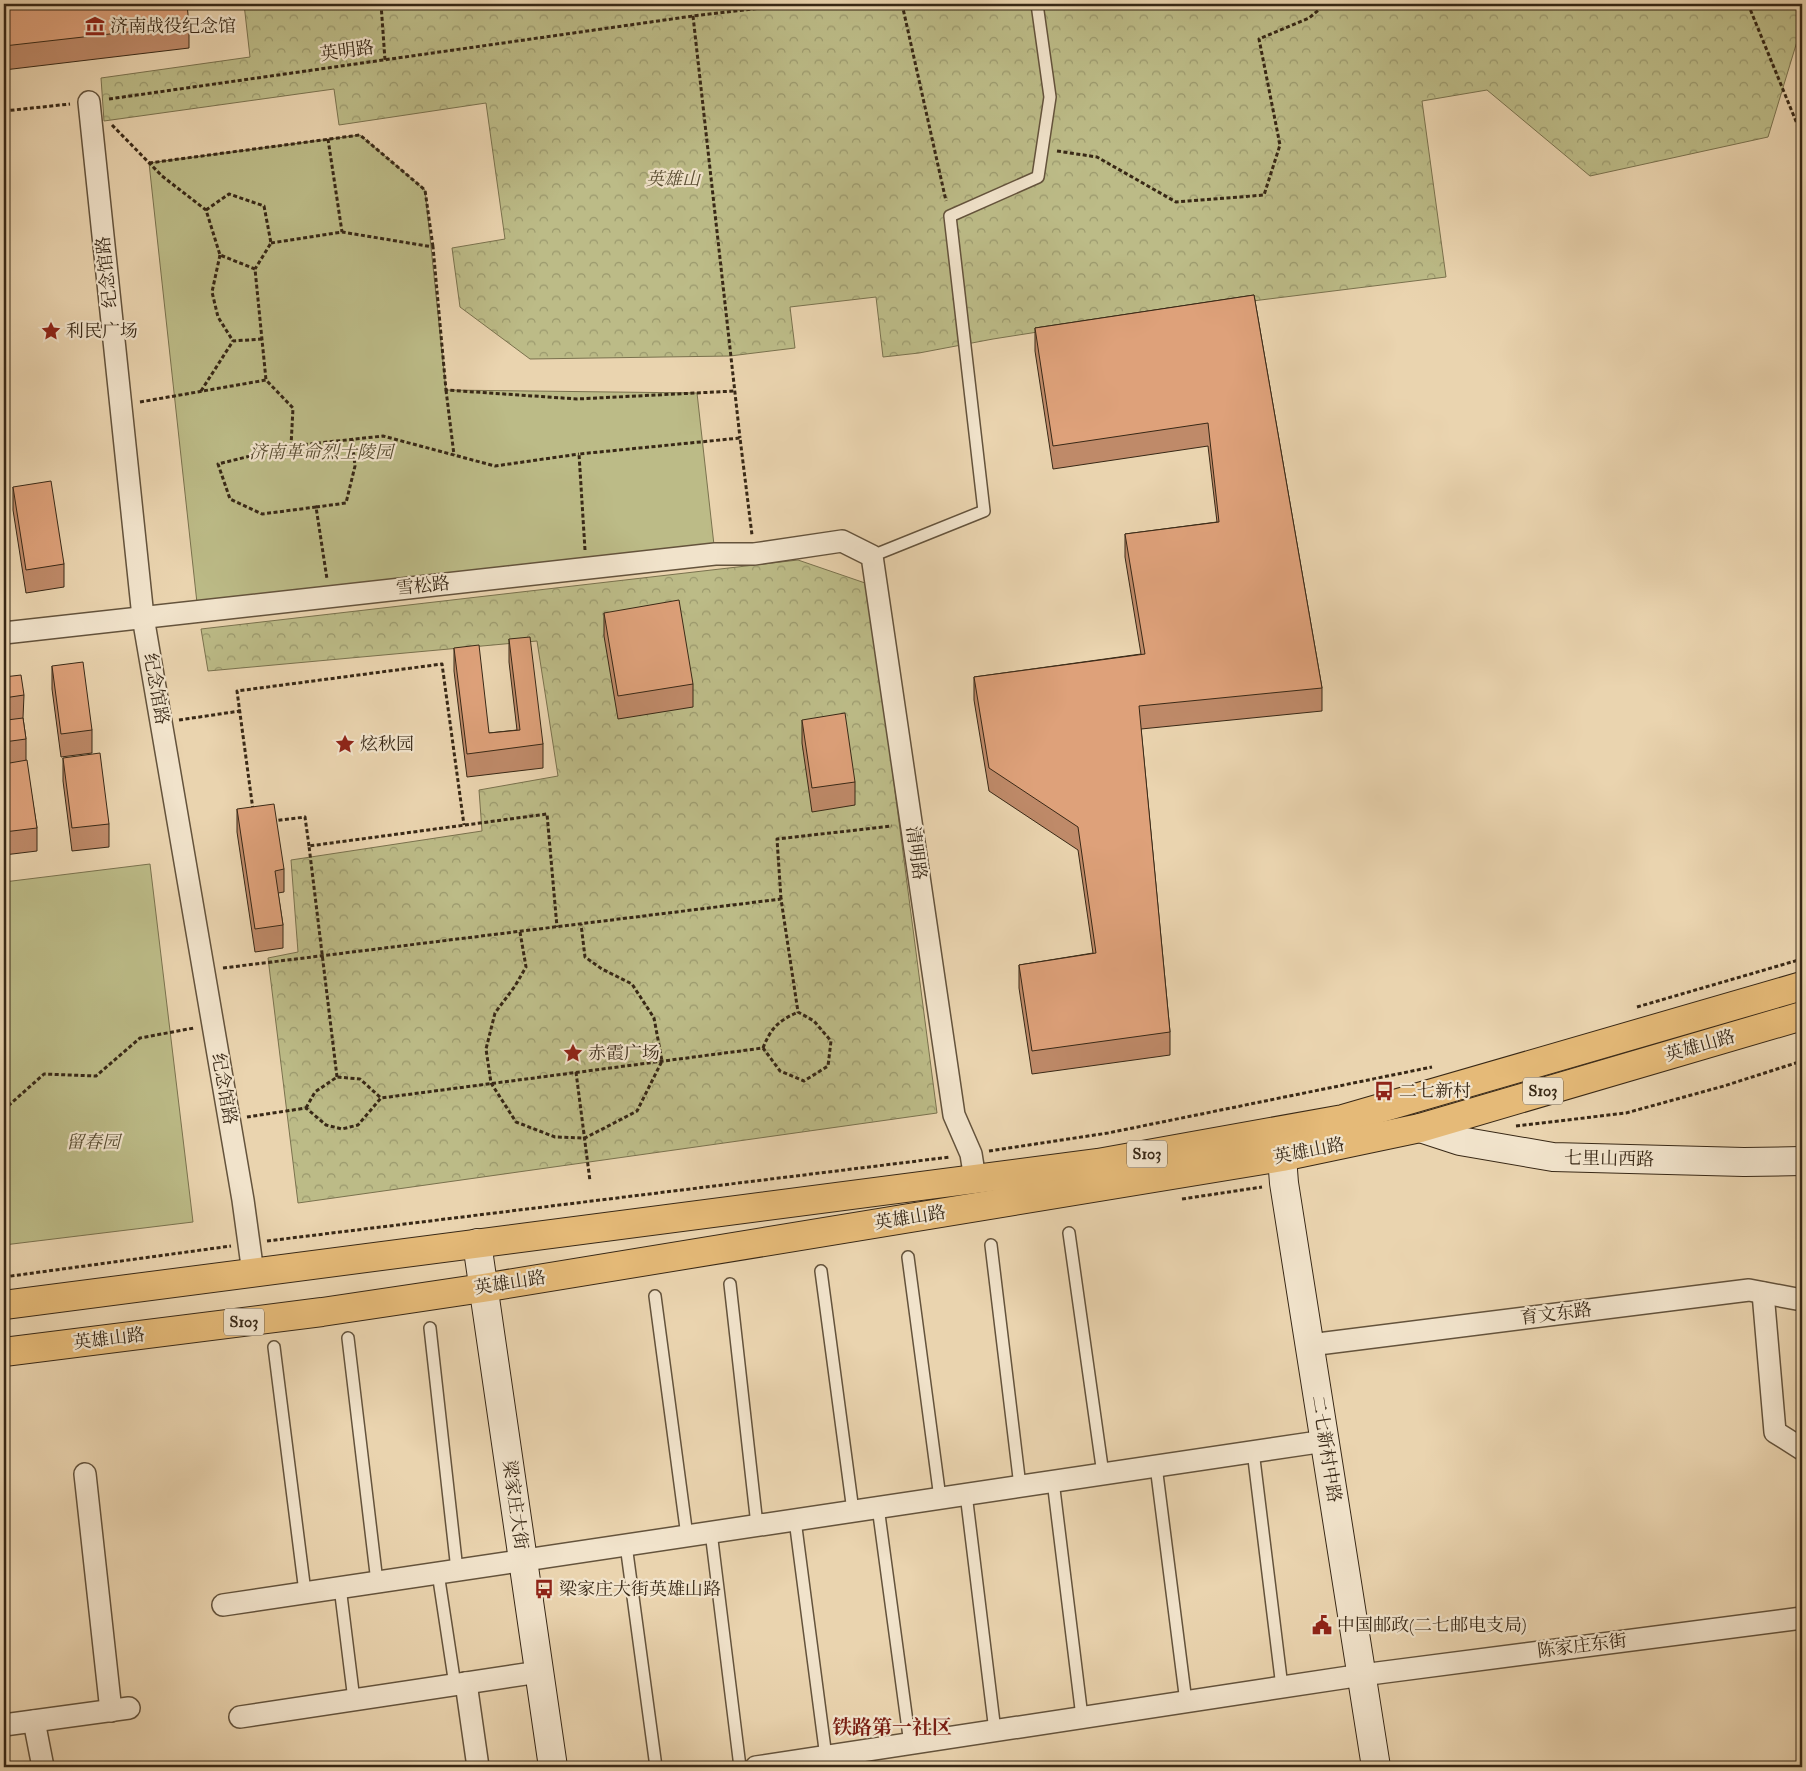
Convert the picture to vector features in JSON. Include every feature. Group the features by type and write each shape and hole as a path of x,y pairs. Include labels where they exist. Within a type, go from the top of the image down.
{"main road":[{"name":"英雄山路","path":"4,1305 477,1244 973,1166 1098,1163 1343,1118 1802,986"},
{"name":"英雄山路","path":"4,1352 322,1312 483,1288 1282,1157 1420,1128 1802,1016"}],"street":[{"name":"纪念馆路","path":"90,102 143,617 230,1119 253,1273"},
{"name":"雪松路","path":"4,632 714,554 754,554 842,541 872,556"},
{"name":"清明路","path":"872,556 954,1114 973,1166"},
{"name":"七里山西路","path":"1420,1128 1460,1141 1553,1157 1744,1162 1802,1161"},
{"name":"二七新村中路","path":"1273,1131 1282,1157 1285,1192 1376,1767"},
{"name":"梁家庄大街","path":"477,1244 553,1767"},
{"name":"育文东路","path":"1310,1345 1749,1290 1802,1300"},
{"path":"1763,1293 1775,1432 1802,1449"},
{"path":"223,1605 1325,1441"},
{"path":"4,1725 120,1710 85,1474"},
{"name":"陈家庄东街","path":"756,1767 1362,1675 1802,1618"},
{"path":"240,1717 539,1672"},
{"path":"460,1684 478,1767"},
{"path":"34,1721 43,1767"}],"lane":[{"path":"872,556 984,511 950,216 1038,177 1050,98 1037,4"},
{"path":"1069,1233 1103,1474"},
{"path":"992,1245 1020,1486"},
{"path":"908,1257 940,1498"},
{"path":"821,1271 853,1511"},
{"path":"730,1284 757,1526"},
{"path":"656,1296 687,1536"},
{"path":"430,1328 447,1572 460,1684"},
{"path":"348,1338 377,1582"},
{"path":"274,1347 305,1592"},
{"path":"1253,1451 1282,1687"},
{"path":"1156,1466 1186,1702"},
{"path":"1054,1481 1082,1718"},
{"path":"966,1494 995,1731"},
{"path":"878,1507 910,1744"},
{"path":"795,1520 826,1757"},
{"path":"711,1532 740,1767"},
{"path":"626,1545 656,1767"},
{"path":"340,1587 354,1700"}],"path":[{"path":"381,4 385,60"},
{"name":"英明路","path":"4,111 90,102 693,16 794,4"},
{"path":"902,4 950,216"},
{"path":"1042,148 1097,156 1176,202 1264,195 1280,145 1259,39 1309,18 1326,4"},
{"path":"1748,4 1802,136"},
{"path":"693,16 754,554"},
{"path":"90,102 162,176 206,210 220,254 212,292 218,317 233,341"},
{"path":"149,163 360,134 425,190 433,247 454,455"},
{"path":"328,139 342,232"},
{"path":"206,210 229,194 264,206 271,243 255,269 266,380 292,408 291,446"},
{"path":"271,243 342,232 433,247"},
{"path":"220,254 255,269"},
{"path":"233,341 262,339"},
{"path":"200,391 233,341"},
{"path":"121,405 266,380"},
{"path":"446,390 577,399 735,391"},
{"path":"352,439 355,466 346,503 262,514 230,499 218,464 291,446 352,439 383,436 495,466 579,454 740,438"},
{"path":"579,454 587,568"},
{"path":"316,507 330,596"},
{"path":"253,814 237,691 442,664 464,825"},
{"path":"161,722 240,711"},
{"path":"309,846 547,814 557,927"},
{"path":"263,822 305,817 336,1077"},
{"path":"763,1048 780,1071 804,1081 828,1066 830,1041 814,1022 798,1012 780,899 777,839 912,824"},
{"path":"204,970 780,899"},
{"path":"520,932 526,967 495,1013 486,1049 491,1083 516,1122 554,1137 585,1138 637,1111 662,1061 654,1018 632,984 602,969 585,957 581,924"},
{"path":"1630,1010 1802,959"},
{"path":"763,1048 770,1032 782,1019 798,1012"},
{"path":"4,1164 8,1106 44,1074 96,1076 140,1038 213,1024"},
{"path":"230,1119 306,1108 326,1125 342,1129 358,1125 380,1098 763,1048"},
{"path":"4,1277 250,1243 973,1166 1108,1133 1438,1066"},
{"path":"576,1072 590,1181"},
{"path":"306,1108 315,1092 336,1077 360,1079 380,1098"}],"green space":[{"name":"英雄山","path":"244,4 1802,4 1802,25 1768,137 1590,176 1487,90 1422,101 1446,277 1172,311 993,339 919,353 883,357 876,297 790,307 795,348 730,356 530,359 460,307 452,248 505,239 486,103 339,125 334,89 104,121 101,78 250,57"},
{"name":"济南革命烈士陵园","path":"360,135 425,190 446,390 697,393 715,554 197,603 149,163"},
{"path":"798,560 868,584 937,1113 298,1203 268,958 298,952 291,860 482,831 479,790 558,776 537,641 208,671 201,629"},
{"name":"留春园","path":"150,864 193,1222 4,1245 4,882"}],"building":[{"path":"4,4 187,4 189,25 4,46"},
{"path":"1254,295 1322,688 1139,706 1170,1032 1032,1051 1019,965 1096,953 1078,827 989,768 974,677 1145,654 1125,534 1219,522 1208,423 1053,446 1035,328"},
{"path":"51,481 64,564 26,570 13,487"},
{"path":"679,600 693,684 618,696 604,613"},
{"path":"530,637 543,744 467,754 454,648 479,645 489,733 520,730 509,639"},
{"path":"83,662 92,730 61,734 52,666"},
{"path":"21,675 24,695 4,698 4,677"},
{"path":"4,698 7,720 23,718 26,739 4,742"},
{"path":"845,713 855,782 812,788 802,720"},
{"path":"100,753 109,824 72,828 63,758"},
{"path":"27,760 37,828 4,832 4,764"},
{"path":"274,804 284,869 275,871 283,925 255,929 237,809"}],"place":[{"name":"济南战役纪念馆","path":"95,26"},
{"name":"利民广场","path":"51,331"},
{"name":"炫秋园","path":"345,744"},
{"name":"赤霞广场","path":"573,1053"},
{"name":"二七新村","path":"1384,1091"},
{"name":"梁家庄大街英雄山路","path":"544,1589"},
{"name":"中国邮政(二七邮电支局)","path":"1322,1625"}],"district":[{"name":"铁路第一社区","path":"892,1727"}]}
